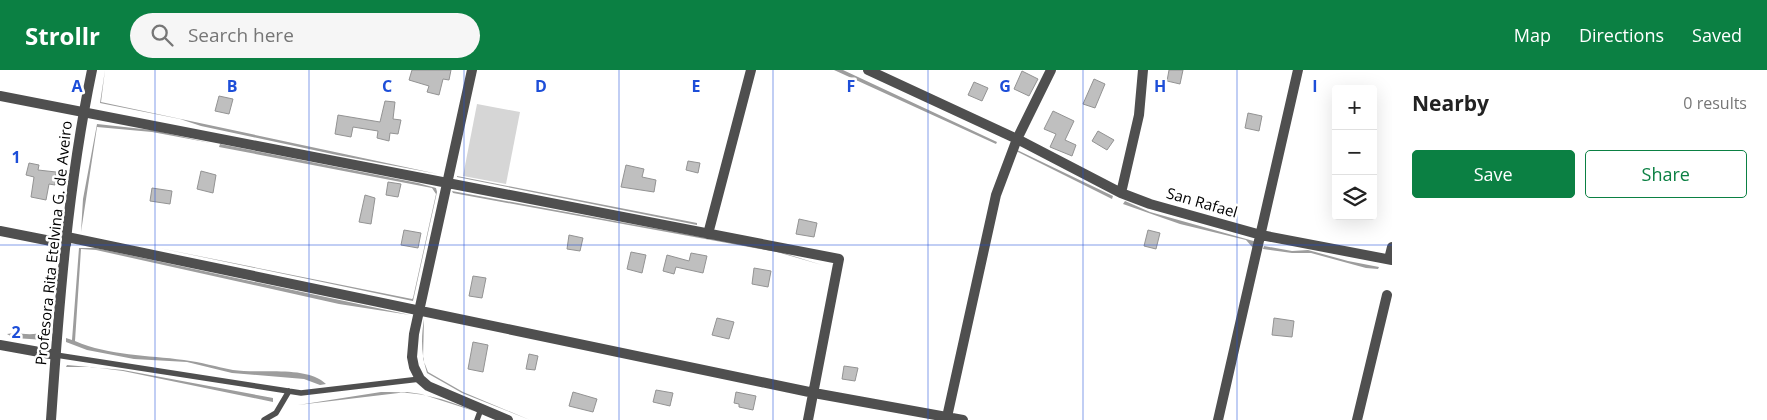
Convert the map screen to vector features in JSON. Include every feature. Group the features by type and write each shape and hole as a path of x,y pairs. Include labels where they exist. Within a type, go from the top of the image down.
{"street":[{"name":"Profesora Rita Etelvina G. de Aveiro","path":"51,420 66,241 83,113 92,70"},
{"path":"472,70 419,310 412,357 420,379 428,386 508,420"},
{"path":"708,234 751,70"},
{"name":"San Rafael","path":"868,70 1017,139 1121,193 1178,213 1261,235 1391,260"},
{"path":"947,418 996,195 1017,139 1051,70"},
{"path":"1121,193 1139,115 1143,70"},
{"path":"1218,420 1298,70"},
{"path":"0,96 840,260 808,420"},
{"path":"0,231 66,241 419,310 814,393 963,420"},
{"path":"1391,260 1392,247"},
{"path":"1357,420 1387,295"},
{"path":"0,346 56,355"}],"lane":[{"path":"56,355 301,393 420,379"},
{"path":"264,420 276,413 289,391"},
{"path":"477,420 481,409"}],"shaded area":[{"path":"105,70 101,102 438,174 337,155 201,126 180,119 100,103"},
{"path":"834,70 843,70 997,142 996,144"},
{"path":"477,104 520,112 506,184 463,176"},
{"path":"97,124 152,130 211,143 152,132 97,127 81,232 83,199"},
{"path":"220,144 436,188 437,192 413,301 159,248 413,298 436,194 432,188 219,147"},
{"path":"1014,150 1113,196 1112,199"},
{"path":"457,177 697,223 697,225"},
{"path":"452,191 777,251 822,265 777,252 453,193"},
{"path":"1125,201 1150,212 1257,242 1253,248 1246,240 1180,224 1123,204"},
{"path":"1264,246 1292,251 1308,250 1379,267 1378,269 1366,268 1311,253 1292,253 1263,249"},
{"path":"79,248 96,248 410,315 339,304 96,250 81,249 75,341 102,350 190,361 233,370 282,371 307,374 318,378 326,384 320,385 304,379 232,373 187,362 134,359 87,350 66,342 66,338 72,340"},
{"path":"424,319 423,356 422,339"},
{"path":"46,330 46,340 14,338 7,334 37,334"},
{"path":"424,362 428,372 463,392 530,420 462,393 427,373"},
{"path":"67,365 89,367 66,367"},
{"path":"98,368 123,370 273,398 273,402 123,371"},
{"path":"381,392 403,392 298,405"},
{"path":"425,395 451,402 474,411"}],"building":[{"path":"412,70 451,70 449,80 443,79 439,95 427,92 429,86 409,80"},
{"path":"1169,70 1183,70 1180,84 1167,81"},
{"path":"1022,71 1038,79 1029,96 1014,89"},
{"path":"1094,79 1105,84 1095,108 1083,104"},
{"path":"974,82 988,88 982,101 968,95"},
{"path":"219,96 233,99 229,114 215,111"},
{"path":"385,101 395,102 393,119 401,120 398,134 390,133 389,141 377,138 378,131 353,127 351,137 335,134 338,115 380,122"},
{"path":"1053,111 1074,121 1065,140 1076,145 1072,156 1050,147 1056,134 1044,129"},
{"path":"1248,113 1262,116 1259,131 1245,128"},
{"path":"1098,131 1114,140 1107,150 1092,141"},
{"path":"688,161 700,163 698,173 686,170"},
{"path":"29,163 39,165 38,170 56,172 55,185 49,184 46,200 31,197 34,177 26,175"},
{"path":"626,165 644,169 642,177 656,180 654,192 621,187"},
{"path":"201,171 216,175 213,193 197,189"},
{"path":"388,182 401,184 398,197 386,195"},
{"path":"152,188 172,191 170,204 150,201"},
{"path":"365,195 375,198 371,224 359,222"},
{"path":"799,219 817,223 814,237 796,234"},
{"path":"404,230 421,233 418,248 401,245"},
{"path":"1148,230 1160,233 1156,249 1144,246"},
{"path":"569,235 583,238 580,251 567,249"},
{"path":"631,252 646,255 642,273 627,269"},
{"path":"691,253 707,256 703,273 676,267 674,274 663,271 667,255 689,261"},
{"path":"754,268 771,271 768,287 752,284"},
{"path":"473,276 486,278 482,298 469,296"},
{"path":"717,318 734,322 729,339 712,335"},
{"path":"1274,318 1294,321 1292,337 1272,335"},
{"path":"473,342 488,345 483,372 468,369"},
{"path":"529,354 538,356 535,370 526,369"},
{"path":"844,366 858,368 855,381 842,379"},
{"path":"656,390 673,393 670,406 653,402"},
{"path":"573,392 597,399 593,412 569,406"},
{"path":"736,392 756,396 753,410 739,407 739,404 734,403"}]}
